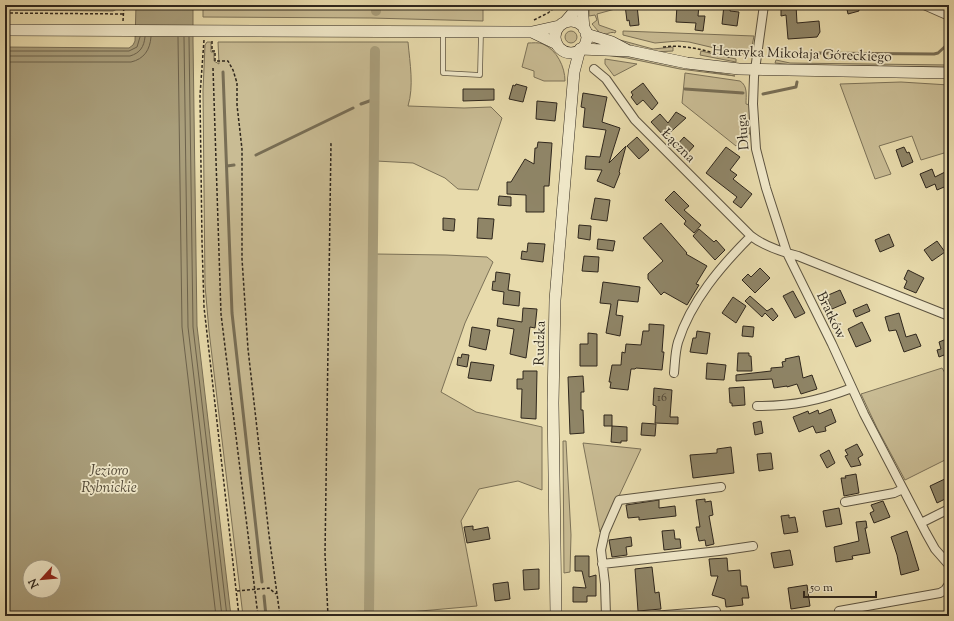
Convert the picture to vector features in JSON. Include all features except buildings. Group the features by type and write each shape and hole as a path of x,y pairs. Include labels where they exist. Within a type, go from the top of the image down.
{"main road":[{"path":"574,72 555,35 562,24 572,14 576,5"},
{"path":"533,28 560,47 572,52 580,49 586,42 582,5"},
{"path":"5,30 122,27 203,36 481,31 533,28 574,21 580,24 585,31"},
{"name":"Henryka Mikołaja Góreckiego","path":"585,31 630,51"},
{"name":"Henryka Mikołaja Góreckiego","path":"580,49 630,51 662,59 701,65 756,70 949,73"},
{"name":"Rudzka","path":"556,616 553,411 555,300 574,72 580,49"}],"street":[{"name":"Długa","path":"764,5 753,104 756,149 766,188 787,253"},
{"path":"924,5 937,7 949,16"},
{"name":"Łączna","path":"594,69 606,79 635,120 750,236 759,242 874,285 949,316"},
{"path":"674,373 675,356 678,343 688,318 702,293 750,236"},
{"name":"Bratków","path":"787,253 852,388 903,489 935,549 949,566"},
{"path":"757,406 796,404 832,396 852,388"},
{"path":"606,616 606,584 601,550 603,539 619,500 721,487"},
{"path":"846,502 894,493 903,489"},
{"path":"921,523 949,509"},
{"path":"602,564 753,546"},
{"path":"839,611 940,593 945,590 949,584"},
{"path":"652,616 716,611"}],"lane":[{"path":"443,31 443,73 480,75 481,31"}],"path":[{"path":"122,27 124,5"},
{"path":"533,28 534,20 548,13 558,5"},
{"path":"5,13 123,14"},
{"path":"203,36 200,95 204,306 240,616"},
{"path":"212,43 212,51 215,51 215,62 228,61 233,70 237,83 237,105 242,149 242,259 248,349 276,594 280,616"},
{"path":"659,47 677,45 732,57"},
{"path":"214,68 221,314 256,589 258,616"},
{"path":"328,616 325,554 331,142"},
{"path":"237,591 268,588 276,594"},
{"path":"348,616 360,616"}],"shaded area":[{"path":"5,5 119,5 119,8 113,11 5,10"},
{"path":"193,5 483,5 483,21 371,18 203,17 203,6"},
{"path":"589,5 614,5 615,9 597,14 599,25 616,31 615,33 612,32 602,34 598,31 592,24 597,20 595,15 589,16"},
{"path":"569,31 573,31 577,37 573,43 569,43 565,39 565,35"},
{"path":"623,31 754,36 752,46 745,54 740,54 689,42 678,41 655,43 623,35"},
{"path":"620,40 653,49 673,47 673,51 654,52 622,43"},
{"path":"207,42 211,42 211,52 214,52 214,61 219,64 218,42 408,42 411,91 408,106 464,108 491,107 502,118 478,190 458,189 445,178 413,163 376,161 376,254 487,257 493,262 465,323 441,392 476,412 542,427 542,490 518,481 479,489 461,521 477,606 375,616 243,616 209,331 205,285 203,91 205,45"},
{"path":"528,43 541,43 552,50 562,65 565,81 544,81 534,77 534,71 522,67"},
{"path":"701,51 736,59 736,62 700,55"},
{"path":"606,55 621,55 735,76 680,69"},
{"path":"605,59 637,64 614,76 605,64"},
{"path":"776,60 790,63 949,65 949,67 794,65 775,63"},
{"path":"685,73 740,81 743,83 746,91 746,104 750,105 750,132 748,137 744,138 736,146 682,103"},
{"path":"901,82 949,85 949,163 944,153 921,160 912,136 879,146 891,174 875,179 840,84"},
{"path":"942,368 949,378 949,458 905,480 877,428 861,394"},
{"path":"563,441 566,441 571,535 570,572 564,573"},
{"path":"583,443 641,449 600,532"}],"water":[{"name":"Jezioro Rybnickie","path":"136,5 193,5 197,326 231,616 5,616 5,47 129,48 135,41"}],"waterway":[{"path":"376,5 376,11"},
{"path":"798,56 798,53 934,54 938,53 949,43"},
{"path":"369,613 375,51"},
{"path":"223,72 232,313 262,582"},
{"path":"763,94 796,87 797,82"},
{"path":"685,89 743,93"},
{"path":"361,104 375,99"},
{"path":"256,155 353,108"},
{"path":"227,166 234,165"},
{"path":"264,596 266,616"}]}
